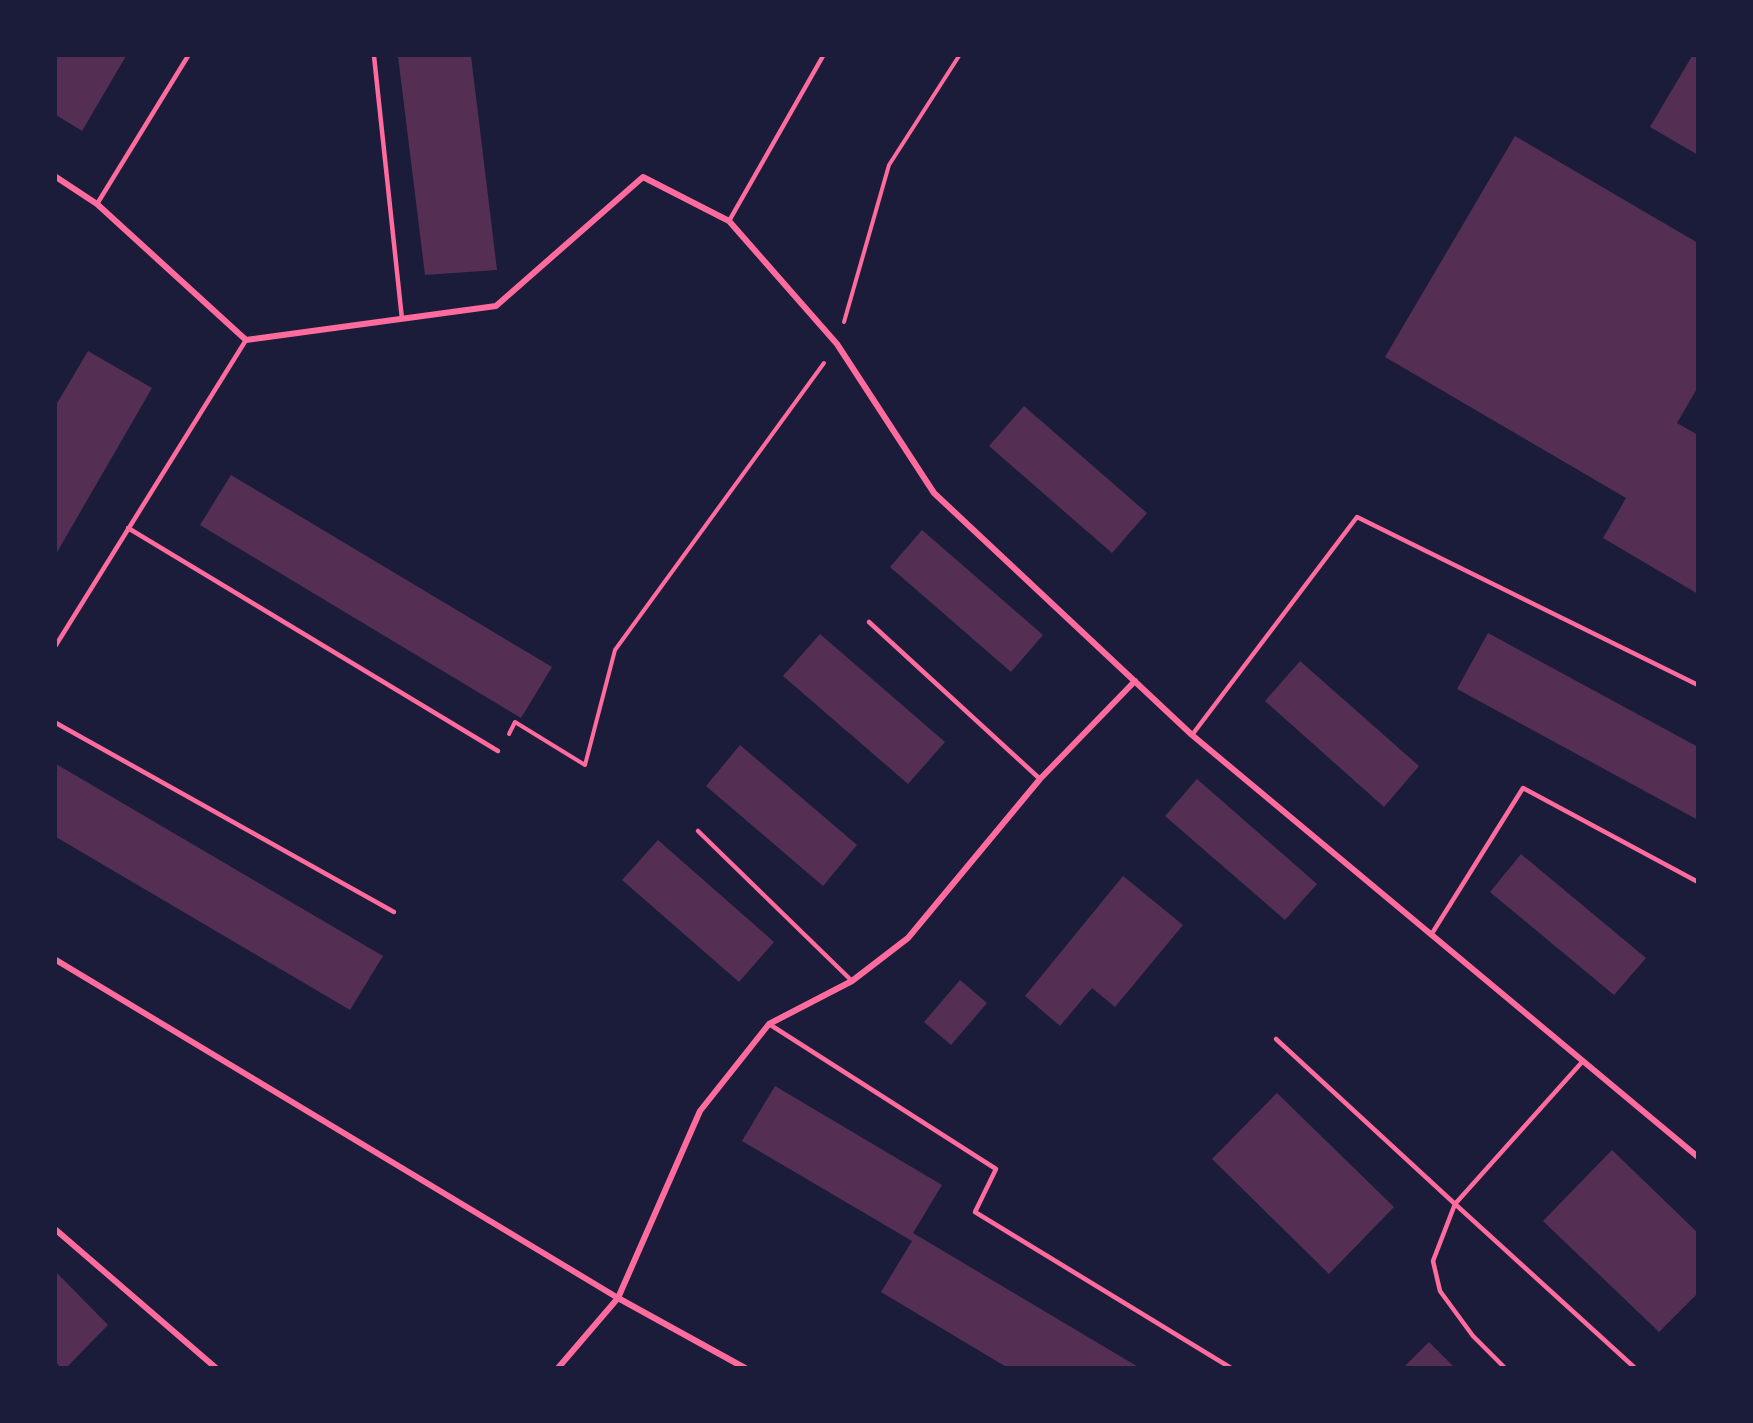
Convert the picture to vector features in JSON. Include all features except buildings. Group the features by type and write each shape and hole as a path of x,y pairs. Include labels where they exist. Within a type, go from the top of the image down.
{"street":[{"path":"56,177 97,204 246,340 496,306 643,177 729,221 837,344 934,493 1192,735 1698,1157"},
{"path":"558,1368 618,1298 700,1111 770,1024 852,981 908,938 1040,779 1135,681"},
{"path":"56,960 618,1298 745,1368"},
{"path":"56,1230 216,1368"}],"lane":[{"path":"97,204 188,56"},
{"path":"374,56 402,319"},
{"path":"729,221 824,56"},
{"path":"56,645 246,340"},
{"path":"1192,735 1357,517 1698,685"},
{"path":"128,528 498,751"},
{"path":"869,622 1040,779"},
{"path":"56,723 394,912"},
{"path":"1431,935 1523,788 1698,882"},
{"path":"698,831 852,981"},
{"path":"770,1024 996,1169 975,1212 1231,1368"},
{"path":"1276,1040 1635,1368"},
{"path":"1505,1368 1473,1336 1440,1291 1432,1261 1455,1204 1583,1061"}],"path":[{"path":"498,751 515,722 585,765 615,650 837,344 889,165 959,56"}]}
